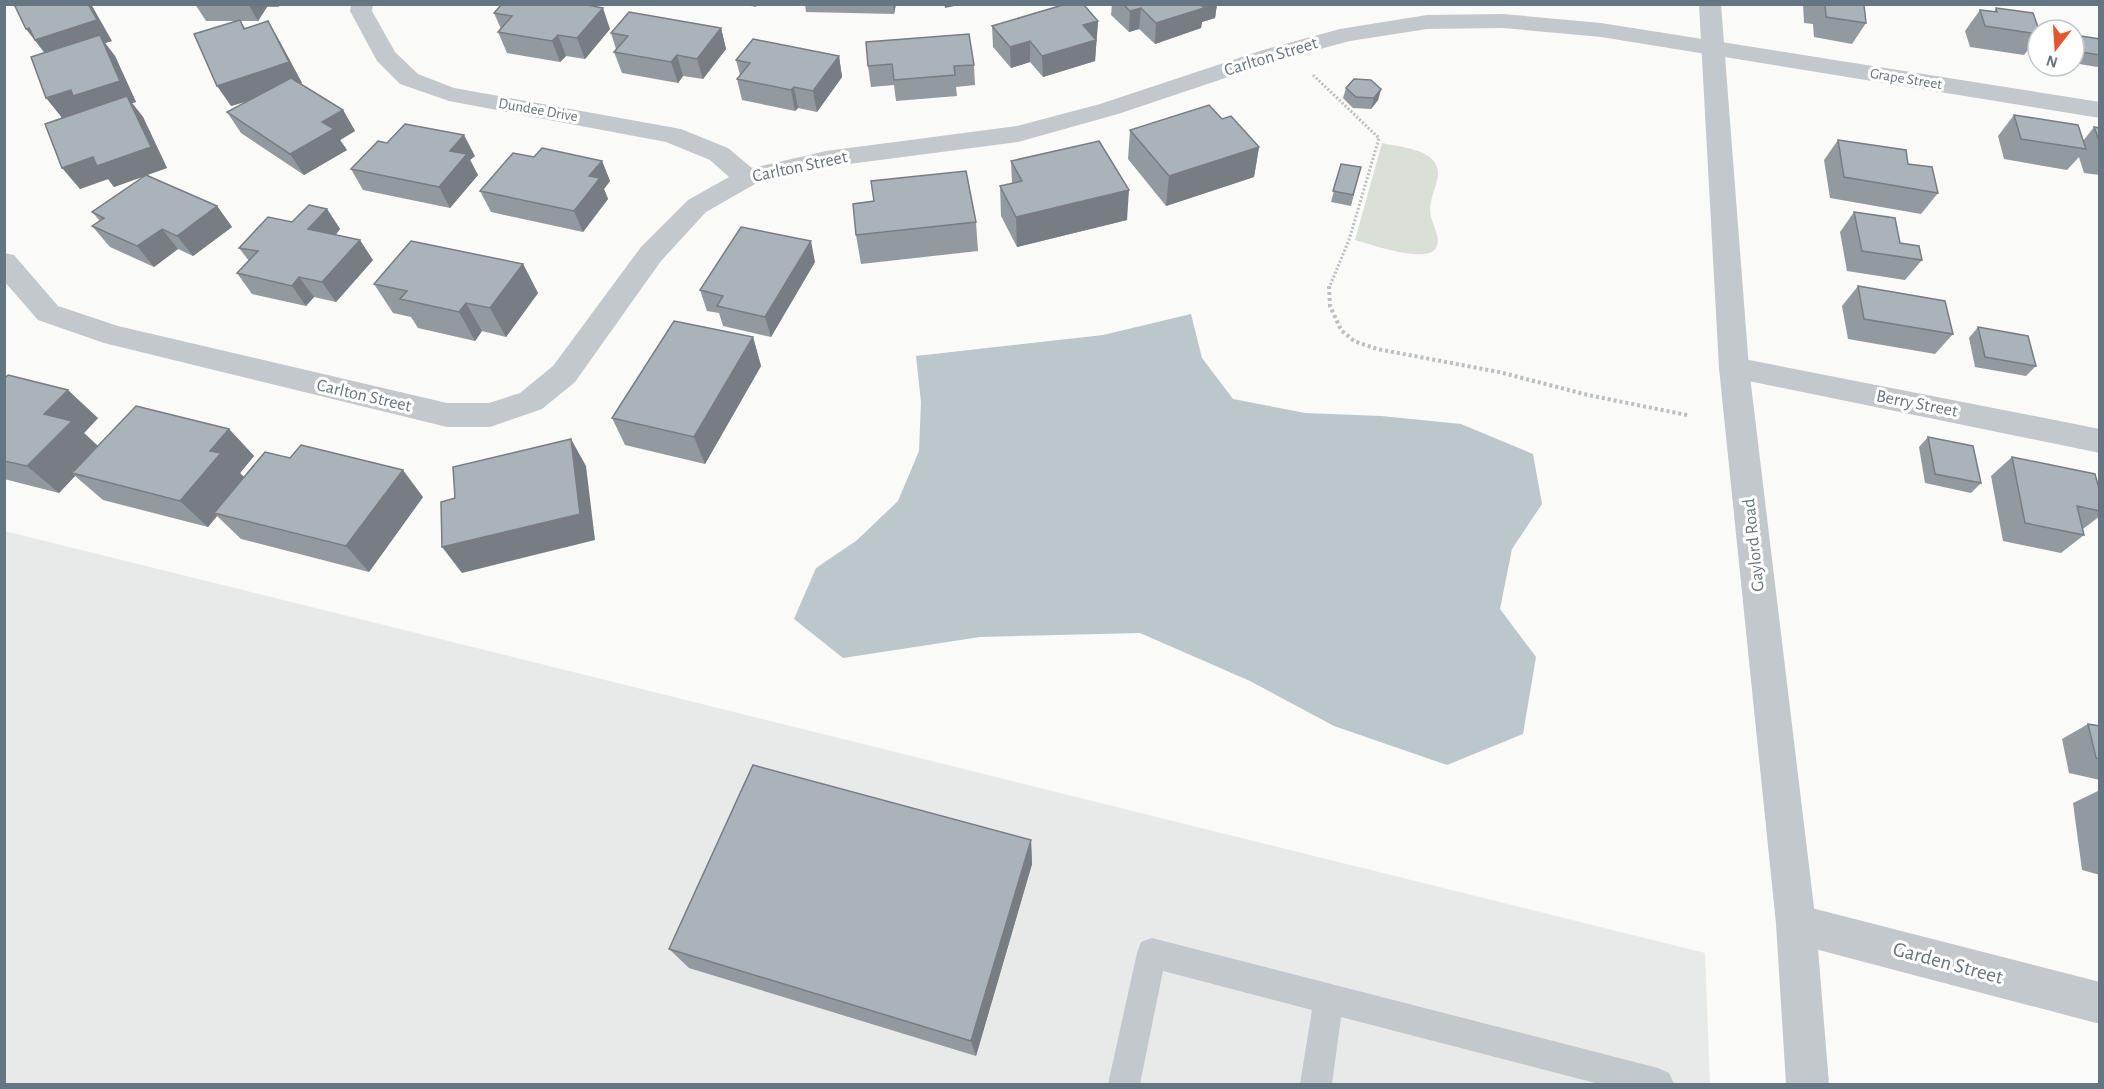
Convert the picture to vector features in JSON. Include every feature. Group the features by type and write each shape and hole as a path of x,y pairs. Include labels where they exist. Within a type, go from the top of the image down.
{"street":[{"name":"Dundee Drive","path":"362,4 361,11 385,56 409,79 449,94 672,135 719,154 747,178"},
{"name":"Gaylord Road","path":"1710,4 1734,368 1796,924 1808,1084"},
{"name":"Carlton Street","path":"4,262 48,313 114,336 447,415 490,415 531,401 564,374 651,254 697,206 747,178 826,159 1018,134 1108,109 1293,49 1348,34 1427,22 1514,22 1601,30 1713,48"},
{"name":"Grape Street","path":"1713,48 2100,110"},
{"name":"Berry Street","path":"1734,368 2100,441"},
{"name":"Garden Street","path":"1796,924 2100,1003"}],"lane":[{"path":"1124,1084 1152,953 1658,1084"},
{"path":"1316,1084 1329,998"}],"path":[{"path":"1312,74 1379,138 1349,240 1329,287 1330,306 1341,330 1354,341 1377,349 1499,372 1599,397 1687,415"}],"shaded area":[{"path":"1382,143 1425,154 1437,166 1438,174 1430,210 1438,242 1432,252 1412,254 1399,252 1355,240"},
{"path":"1191,314 1202,358 1233,399 1305,413 1381,416 1461,424 1533,454 1542,504 1512,549 1500,609 1536,657 1523,734 1447,765 1334,726 1250,681 1140,633 980,637 843,658 794,619 816,568 856,541 898,501 919,451 921,402 916,356 1103,335"},
{"path":"5,531 1705,953 1710,1084 5,1084"}],"building":[{"path":"14,4 88,4 97,20 35,40 29,28 26,29"},
{"path":"502,4 582,4 603,8 577,38 558,35 552,41 498,32 512,16 494,13"},
{"path":"1066,4 1083,4 1098,21 1083,25 1096,40 1042,56 1030,41 1010,47 992,26"},
{"path":"1123,4 1200,4 1204,8 1156,23 1141,8 1130,11"},
{"path":"1825,4 1864,5 1866,23 1826,17"},
{"path":"1996,8 2033,13 2035,18 2026,18 2026,32 1985,26 1980,10 1997,12"},
{"path":"629,12 721,28 697,59 677,55 671,62 614,52 628,36 611,33"},
{"path":"240,20 244,29 268,21 289,62 217,86 194,34"},
{"path":"969,34 974,65 954,66 955,75 894,80 892,64 868,66 866,42"},
{"path":"100,35 120,81 73,96 71,90 46,98 31,57"},
{"path":"2086,37 2100,39 2100,55 2086,53"},
{"path":"753,39 839,56 813,91 794,87 791,90 737,79 750,63 736,60"},
{"path":"291,78 343,110 322,122 334,129 290,154 227,112"},
{"path":"1354,79 1371,80 1381,89 1374,98 1356,97 1346,88"},
{"path":"127,96 151,147 97,166 93,157 62,168 45,124"},
{"path":"1209,105 1222,119 1231,116 1259,147 1169,176 1130,130"},
{"path":"2014,115 2078,125 2086,149 2021,139"},
{"path":"405,124 464,135 450,151 467,154 439,187 351,169 378,141 387,143"},
{"path":"2094,127 2100,128 2100,143"},
{"path":"1838,140 1906,150 1908,164 1932,167 1938,193 1844,177"},
{"path":"1099,141 1129,190 1016,217 1000,186 1022,181 1011,161"},
{"path":"542,148 602,161 589,176 600,178 574,211 480,191 513,153 534,157"},
{"path":"1341,164 1361,167 1353,195 1333,191"},
{"path":"966,171 976,222 856,235 853,204 874,201 871,181"},
{"path":"146,175 217,206 177,236 162,229 137,246 92,226 104,218 92,212"},
{"path":"309,205 327,209 308,229 360,240 322,282 299,277 292,286 237,273 258,251 239,248 268,217 292,222"},
{"path":"1854,212 1895,218 1900,243 1919,246 1922,260 1862,251"},
{"path":"741,227 811,241 765,317 717,306 723,296 700,290"},
{"path":"411,241 523,264 490,308 466,303 459,312 400,299 407,291 374,284"},
{"path":"1858,286 1945,301 1953,334 1864,319"},
{"path":"674,321 753,337 694,437 612,418"},
{"path":"1978,327 2028,336 2036,366 1985,357"},
{"path":"8,375 68,390 44,414 72,421 27,466 4,461 4,379"},
{"path":"136,406 229,429 210,451 221,453 180,501 72,473"},
{"path":"1928,437 1973,446 1981,483 1935,474"},
{"path":"571,439 580,514 442,547 441,502 455,498 453,467"},
{"path":"301,445 403,470 346,546 214,513 265,452 290,458"},
{"path":"2012,457 2095,474 2100,492 2100,511 2077,506 2084,535 2025,523"},
{"path":"2088,724 2100,726 2100,759 2096,758"},
{"path":"753,765 1031,840 971,1041 669,949"}]}
